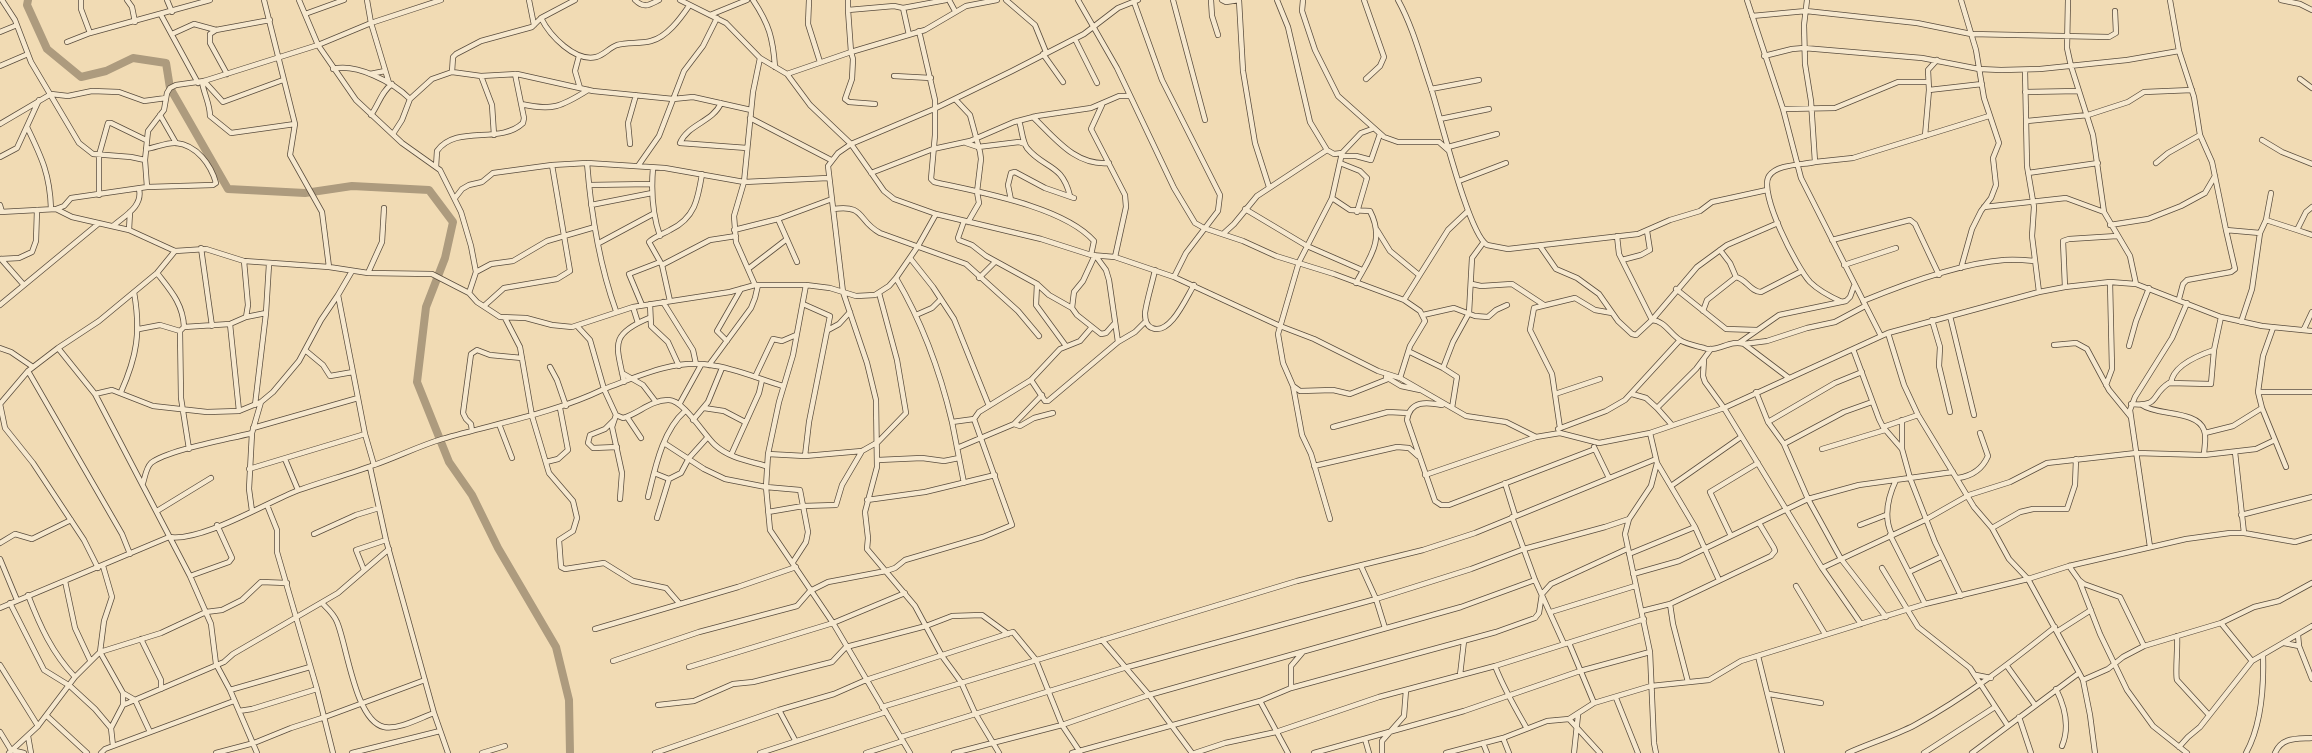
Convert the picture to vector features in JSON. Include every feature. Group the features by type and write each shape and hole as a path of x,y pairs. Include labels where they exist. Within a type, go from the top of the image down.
{"street":[{"path":"2,0 16,25 42,82 52,94 79,143 93,154 125,156 146,160"},
{"path":"81,0 81,9 90,33"},
{"path":"126,0 132,7 135,22"},
{"path":"167,0 172,12"},
{"path":"67,42 90,33 172,12 196,2 210,0"},
{"path":"264,0 270,20 282,80 295,124 290,155 322,212 329,266"},
{"path":"299,0 318,45 352,96 371,115 414,152 436,166 455,198 466,229 476,272 469,293"},
{"path":"305,14 344,0"},
{"path":"367,0 371,23 385,71 391,84"},
{"path":"147,187 146,140 150,127 164,110 166,98 170,88 176,85 201,82 318,45 371,23 441,0"},
{"path":"528,0 534,25"},
{"path":"452,72 453,57 456,54 481,41 534,25 542,18 575,0"},
{"path":"635,0 640,5 646,6 659,0"},
{"path":"680,0 689,6 718,18 741,36 760,58 787,74 810,105 851,144 889,196 936,214 1041,239 1093,255 1114,257 1174,277 1280,326 1314,339 1378,371 1400,378 1466,416 1506,422 1536,437"},
{"path":"710,15 747,0"},
{"path":"753,0 767,23 771,34 775,67"},
{"path":"809,0 808,24 820,62"},
{"path":"848,0 851,52 854,59 852,79 846,99 849,102 875,104"},
{"path":"848,10 894,6 903,8 948,0 955,11"},
{"path":"787,74 851,52 909,35 930,27 955,11 972,5 997,0"},
{"path":"1006,0 1036,25 1045,53 1063,82"},
{"path":"1078,0 1094,26 1188,214 1195,223 1204,228 1244,241 1276,256 1299,262 1404,300 1423,315 1425,322 1412,342 1410,352 1400,378"},
{"path":"1173,0 1206,120"},
{"path":"1211,0 1212,16 1218,35"},
{"path":"1222,0 1239,0 1243,71 1255,143 1269,188"},
{"path":"1271,0 1278,2 1288,27 1310,122 1327,150 1334,154 1356,156 1372,160 1380,134"},
{"path":"1309,0 1303,1 1302,11 1315,50 1334,90 1372,129 1380,134 1398,142 1439,142 1449,149"},
{"path":"1364,0 1384,57 1380,66 1366,79"},
{"path":"1398,0 1408,20 1431,89 1468,211 1483,243 1495,248 1508,249 1647,231 1670,220 1700,211 1717,201 1767,190"},
{"path":"1747,0 1764,56 1783,109 1796,165 1801,178 1854,286 1881,336"},
{"path":"1807,0 1804,25 1804,48 1811,108 1815,162"},
{"path":"1961,0 1971,34 1989,116 1999,143 1993,158 1996,185 1991,198 1984,207 1972,229 1961,268"},
{"path":"2068,0 2067,36 2071,66 2088,115 2098,163 2104,212 2110,225 2133,263 2136,284"},
{"path":"2170,0 2179,51 2192,90 2200,135 2209,154 2215,176 2235,269 2232,272 2187,280 2183,284 2179,299"},
{"path":"2280,0 2300,4 2312,10"},
{"path":"999,753 994,742 975,713 961,682 942,656 926,626 905,593 867,549 868,538 865,512 878,460 876,400 843,292 832,199 828,178 831,160 851,144 934,109 1012,72 1045,53 1075,39 1100,20 1136,1 1162,80 1220,195 1218,211 1186,253 1174,277"},
{"path":"542,18 559,41 579,56 595,57 618,45 654,40 674,26 689,6"},
{"path":"903,8 909,35"},
{"path":"1752,16 1806,11 1917,23 1971,34 2113,36 2116,31 2115,11"},
{"path":"161,15 201,82 204,96 211,108 210,116 231,133 295,124"},
{"path":"638,166 655,143 684,71 704,46 718,18"},
{"path":"1089,18 1100,20"},
{"path":"227,74 210,42 210,34 216,30 270,20"},
{"path":"172,34 194,24 216,30"},
{"path":"0,32 16,25"},
{"path":"919,31 935,100 935,135 931,179 934,182 1011,200 1060,218 1082,231 1094,241 1093,255 1083,281 1074,292 1072,308"},
{"path":"1075,39 1097,83"},
{"path":"1764,56 1792,49 1804,48 1936,60 1979,69 2025,70 2127,60 2179,51"},
{"path":"0,66 28,54"},
{"path":"579,56 575,71 580,88"},
{"path":"709,365 751,308 756,298 756,285 748,269 734,230 735,211 744,182 751,110 760,58"},
{"path":"1925,136 1929,90 1929,67 1936,60"},
{"path":"333,69 344,67 370,74 391,84 410,98"},
{"path":"2025,70 2028,173 2033,201 2034,213 2032,236 2039,292"},
{"path":"370,74 385,71"},
{"path":"393,134 402,120 410,98 432,79 452,72 481,76 515,74 588,90 673,98 693,97 751,110"},
{"path":"436,166 437,151 445,143 470,136 510,132 523,123 515,74"},
{"path":"481,76 492,105 494,134"},
{"path":"894,76 931,78"},
{"path":"2300,79 2312,88"},
{"path":"201,82 208,86 221,101 226,102 282,80"},
{"path":"1431,89 1479,80"},
{"path":"1783,109 1829,109 1844,106 1898,82 1928,82"},
{"path":"371,115 381,102 384,90 391,84"},
{"path":"1929,90 1982,84"},
{"path":"204,96 208,86"},
{"path":"521,104 550,108 563,104 588,90"},
{"path":"2027,121 2088,115 2131,100 2144,92 2192,90"},
{"path":"0,124 52,94 68,96 92,91 119,92 144,102 166,98"},
{"path":"2025,92 2079,91"},
{"path":"630,144 628,122 636,95"},
{"path":"871,173 933,149 976,139 1019,121 1033,117 1102,105 1119,96 1130,96"},
{"path":"955,99 970,115 981,159 977,192 979,203 966,222 958,239 972,245 995,262 1037,284 1049,295 1072,308 1092,327 1104,334 1114,324"},
{"path":"0,157 17,148 40,100"},
{"path":"721,103 713,115 700,122 680,143 747,148"},
{"path":"1102,105 1091,129 1125,195 1114,257"},
{"path":"1440,119 1489,109"},
{"path":"160,115 176,143"},
{"path":"1842,302 1816,287 1802,271 1789,250 1767,190 1768,178 1773,172 1796,165 1853,158 1989,116"},
{"path":"1033,117 1075,156 1094,163 1109,163"},
{"path":"750,118 831,160"},
{"path":"1011,200 1008,181 1011,173 1015,172 1045,188 1072,197 1066,181 1058,172 1034,154 1025,144 1019,121"},
{"path":"99,195 100,155 106,126 109,122 146,140"},
{"path":"27,127 42,157 48,178 53,209"},
{"path":"1330,520 1314,466 1302,436 1293,386 1283,363 1278,334 1299,262 1332,198 1342,155 1361,133 1372,129"},
{"path":"1449,149 1497,134"},
{"path":"2156,163 2168,153 2200,135"},
{"path":"2262,140 2282,152 2312,164"},
{"path":"965,142 978,147 1019,142 1025,144"},
{"path":"0,205 1,212 53,209 64,206 71,198 147,187 213,185 216,183 213,170 207,161 192,149 176,143 146,149"},
{"path":"1223,234 1234,224 1257,196 1327,150"},
{"path":"587,163 591,205 604,276 616,311"},
{"path":"455,198 462,189 469,185 482,182 493,173 505,169 587,163 638,166 702,174 744,182 828,178"},
{"path":"1340,163 1360,171 1367,178 1357,212"},
{"path":"1459,181 1506,163"},
{"path":"2028,173 2098,163"},
{"path":"484,306 504,288 557,279 568,273 571,269 552,165"},
{"path":"653,168 653,214 660,236"},
{"path":"670,302 661,264 649,242 677,227 694,210 699,197 702,174"},
{"path":"2110,225 2148,219 2180,206 2205,193 2215,176"},
{"path":"589,185 652,184"},
{"path":"113,226 130,212 141,199 139,189"},
{"path":"591,205 652,193"},
{"path":"2241,322 2252,289 2260,233 2266,220 2271,193"},
{"path":"1332,198 1343,207 1357,212 1370,211 1377,229 1390,251 1419,275"},
{"path":"1984,207 2070,198 2104,212"},
{"path":"734,230 778,219 832,199"},
{"path":"833,209 850,207 859,212 874,229 966,264 979,278 1018,311 1039,336"},
{"path":"2297,230 2306,212 2312,207"},
{"path":"368,273 382,242 384,208"},
{"path":"53,209 64,215 129,230 175,251 201,248 244,261 269,264 329,266 368,273 432,274 469,293 495,314 506,318 526,318 552,326 578,327 616,311 756,285 806,285 856,296 879,293 896,278 918,246 936,214"},
{"path":"0,259 19,258 32,252 36,241 37,210"},
{"path":"1245,210 1307,246 1362,270"},
{"path":"1404,300 1452,224 1468,211"},
{"path":"129,230 130,212"},
{"path":"599,243 653,214"},
{"path":"778,219 796,262"},
{"path":"1832,240 1910,220 1915,224 1939,275"},
{"path":"2266,220 2312,235"},
{"path":"1540,246 1556,269 1565,275 1577,278 1599,294 1612,313 1632,334 1640,333 1676,289 1697,267 1720,250 1778,223"},
{"path":"0,305 23,284 98,224"},
{"path":"476,272 491,264 513,262 547,241 595,227"},
{"path":"1356,282 1375,245 1377,229"},
{"path":"2226,230 2260,233"},
{"path":"1622,260 1641,255 1650,250 1647,231"},
{"path":"642,305 629,274 661,264 710,240 736,236"},
{"path":"1617,236 1622,260 1652,320 1661,323 1680,340 1711,349 1741,343 1767,341 1808,328 1835,322 1864,303 1961,268 2006,260 2035,261"},
{"path":"2065,288 2061,248 2063,241 2069,239 2117,236"},
{"path":"748,269 787,239"},
{"path":"1443,368 1453,342 1469,314 1472,284 1472,258 1483,243"},
{"path":"201,248 212,326"},
{"path":"1844,265 1896,248"},
{"path":"1720,250 1730,263 1736,277"},
{"path":"98,568 71,520 34,462 3,427 0,404 28,371 58,348 99,321 157,274 175,251"},
{"path":"1093,255 1106,270 1109,280 1114,324 1118,342"},
{"path":"910,258 954,319 989,406"},
{"path":"0,259 23,284"},
{"path":"244,261 248,305 246,317"},
{"path":"979,278 995,262"},
{"path":"255,405 266,313 269,264"},
{"path":"1155,270 1145,313 1149,327 1161,330 1174,318 1194,285"},
{"path":"95,394 112,390 121,392 144,403 183,410 207,412 239,411 255,405 261,402 283,380 306,350 321,320 352,271"},
{"path":"1736,277 1741,278 1757,292 1761,292 1802,271"},
{"path":"157,274 177,298 182,311 184,327"},
{"path":"1703,311 1707,300 1736,277"},
{"path":"896,278 916,315 927,340 952,422 964,483"},
{"path":"2106,385 2112,369 2110,282"},
{"path":"1426,475 1536,437 1553,433 1560,433 1592,442 1650,433 1724,408 1756,392 1888,333 2039,292 2110,282 2136,284 2179,299 2221,317 2273,328 2304,329 2312,331"},
{"path":"1037,284 1036,305 1066,346"},
{"path":"1472,284 1481,286 1512,284 1544,305"},
{"path":"806,285 766,466 766,487 770,530 833,623 910,753"},
{"path":"1741,343 1756,330 1779,315 1848,300 1854,286"},
{"path":"2130,346 2136,321 2149,288"},
{"path":"727,341 717,331 741,289"},
{"path":"1676,289 1726,329 1756,330"},
{"path":"121,392 133,364 139,329 134,292"},
{"path":"768,454 805,456 862,451 878,442 904,417 907,408 897,360 879,293"},
{"path":"338,295 352,372 372,466 378,508 434,713 448,753"},
{"path":"1560,428 1552,374 1530,330 1534,308 1574,298 1595,310 1612,313"},
{"path":"663,302 693,350 699,364 680,403"},
{"path":"916,315 941,303"},
{"path":"2150,547 2131,418 2131,404 2172,338 2187,303"},
{"path":"650,304 649,318 653,328 668,342 679,366"},
{"path":"803,304 830,315 808,429 805,456"},
{"path":"1423,315 1454,308 1478,317 1491,316 1496,310 1507,305"},
{"path":"633,307 638,322"},
{"path":"828,330 844,320 850,312"},
{"path":"2304,329 2312,312"},
{"path":"189,448 182,398 180,331 184,327 230,324 246,317 266,313"},
{"path":"1950,316 1974,415"},
{"path":"2131,404 2142,405 2152,402 2166,385 2172,383 2211,384 2214,350 2221,317"},
{"path":"506,318 516,338 522,358 532,416 552,479 571,498 576,514 573,531 560,540 561,567 566,569 604,563 633,581 669,590 679,603"},
{"path":"624,382 617,353 617,344 626,330 638,322 649,318"},
{"path":"1030,380 1048,401 1118,342 1135,332 1146,320"},
{"path":"1932,320 1940,348 1939,366 1950,412"},
{"path":"230,324 239,411"},
{"path":"139,329 160,325 180,331"},
{"path":"578,327 590,340 604,389 616,415 623,418 627,417 656,402 667,399 680,403 685,411 701,427 707,438 721,450 730,455 766,466"},
{"path":"952,422 974,419 979,412 1030,380 1066,346 1080,341 1092,327"},
{"path":"2273,328 2263,356 2258,392 2262,408 2286,467"},
{"path":"1888,333 1904,385 1918,415 1969,495 1974,507 1992,528 2009,559 2028,579 2083,680 2090,715 2095,753"},
{"path":"755,377 773,339 782,341 796,335"},
{"path":"1553,433 1560,428 1606,411 1632,394 1680,340"},
{"path":"2054,345 2069,342 2082,345 2090,355 2114,399 2131,418"},
{"path":"1741,343 1788,378"},
{"path":"0,348 11,352 34,367"},
{"path":"58,348 95,394 143,483 190,576 213,630 216,664 230,690 257,753"},
{"path":"1658,408 1704,359 1711,349"},
{"path":"1853,349 1872,402 1884,428 1902,449"},
{"path":"306,350 323,365 330,376 352,372"},
{"path":"472,431 471,424 463,413 471,354 476,350 490,355 522,358"},
{"path":"2172,383 2172,375 2185,364 2214,350"},
{"path":"1410,352 1443,368 1457,377 1452,408"},
{"path":"1704,359 1703,376 1705,382 1724,408 1822,568 1861,624"},
{"path":"0,608 169,537 179,537 217,525 267,505 298,490 372,466 440,440 563,407 604,389 652,371 679,366 699,364 709,365 783,386"},
{"path":"546,462 558,459 568,450 563,407 557,380 550,367"},
{"path":"693,420 704,408 712,395 722,368"},
{"path":"28,371 122,534 130,554"},
{"path":"1378,371 1388,379 1401,386 1422,390"},
{"path":"1768,422 1835,383 1862,372"},
{"path":"622,373 643,385 656,402"},
{"path":"1293,386 1300,391 1334,390 1350,394 1388,379"},
{"path":"1555,394 1600,379"},
{"path":"730,455 744,422 759,393 762,380"},
{"path":"1756,392 1768,422 1784,444 1808,499 1841,559 1886,617"},
{"path":"2258,392 2312,392"},
{"path":"1632,394 1646,398 1658,408 1672,425"},
{"path":"957,448 1014,424 1042,395"},
{"path":"173,408 182,398"},
{"path":"143,483 147,469 152,462 189,448 252,431 358,398"},
{"path":"252,511 249,469 252,431 261,402"},
{"path":"1446,405 1422,402 1413,407 1408,414 1409,429 1419,457 1435,501 1441,505 1449,504 1595,449"},
{"path":"1784,444 1844,412 1872,402"},
{"path":"2142,405 2148,409 2173,413 2193,419 2203,427 2205,433 2204,455"},
{"path":"704,408 724,411 744,422"},
{"path":"2205,433 2233,426 2262,408"},
{"path":"648,497 664,443 674,424 685,411"},
{"path":"1332,427 1388,412 1408,414"},
{"path":"1014,424 1020,426 1034,418 1053,413"},
{"path":"616,415 605,428 590,435 588,443 593,448 616,447"},
{"path":"1822,449 1918,415"},
{"path":"627,417 641,438"},
{"path":"613,661 699,632 797,606 810,590 828,582 886,571 895,568 905,560 1010,527 1012,522 974,419"},
{"path":"1902,420 1902,449 1910,478 1925,520 1941,557 1961,596"},
{"path":"612,421 622,474 620,499"},
{"path":"499,424 512,458"},
{"path":"1650,433 1657,461 1695,527 1719,580"},
{"path":"1958,478 1973,475 1988,456 1980,433"},
{"path":"249,469 365,434"},
{"path":"1671,486 1742,437"},
{"path":"657,518 669,479 681,473 689,458 707,438"},
{"path":"1822,568 1925,520 1969,495 2010,482 2047,462 2136,453 2204,455 2256,449 2275,440"},
{"path":"1592,442 1608,478"},
{"path":"664,443 704,469 725,479 766,487 800,490 808,528 807,538 793,562"},
{"path":"1314,466 1397,447 1409,448 1419,457"},
{"path":"768,512 803,506 836,505 842,485 862,451"},
{"path":"2235,452 2244,533"},
{"path":"878,460 925,458 944,461 959,458"},
{"path":"285,459 298,490"},
{"path":"1992,528 2020,512 2033,509 2067,509 2075,486 2076,459"},
{"path":"882,707 1297,581 1423,550 1475,533 1608,478 1657,461"},
{"path":"1656,753 1654,743 1650,652 1625,534 1629,518 1651,486 1657,461"},
{"path":"1731,536 1710,492 1758,463"},
{"path":"1633,574 1679,561 1808,499 1859,485 1953,472"},
{"path":"654,473 669,479"},
{"path":"867,500 893,498 964,483 995,474"},
{"path":"157,511 211,478"},
{"path":"1896,480 1886,515 1888,525 1891,535 1926,604"},
{"path":"1505,483 1524,549 1535,580 1580,671 1594,703"},
{"path":"2242,515 2312,497"},
{"path":"267,505 277,530 277,552 317,689 333,753"},
{"path":"314,534 356,515 378,508"},
{"path":"1860,525 1886,515"},
{"path":"866,753 975,713 1124,668 1376,599 1471,569 1524,549 1605,527 1629,518"},
{"path":"0,543 15,534 32,538 71,520"},
{"path":"1642,611 1670,604 1773,554 1774,548 1759,523"},
{"path":"190,576 231,560 232,554 217,525"},
{"path":"1629,554 1695,527"},
{"path":"1446,753 1462,751 1483,743 1503,738 1526,727 1547,721 1569,720 1594,703 1616,698 1651,686 1709,680 1741,661 1825,634 1926,604 2028,579 2068,566 2203,536 2244,533 2295,542 2312,537"},
{"path":"364,570 356,550 386,540"},
{"path":"123,705 216,664 224,662 233,654 296,616 338,593 389,549"},
{"path":"1072,753 1260,701 1291,688 1496,632 1535,618 1541,608 1542,594 1546,587 1559,579 1627,549"},
{"path":"1909,572 1941,557"},
{"path":"0,559 17,600"},
{"path":"103,566 112,597 104,621 100,652 123,693 123,705 111,728"},
{"path":"1361,566 1376,599 1385,628"},
{"path":"2068,566 2079,580 2127,690 2153,726 2187,753"},
{"path":"595,629 679,603 738,587 796,567"},
{"path":"1882,568 1918,628 1964,663 1976,675 2008,726"},
{"path":"954,753 1062,725 1150,695 1461,607 1535,580"},
{"path":"2079,580 2097,590 2120,597 2144,646"},
{"path":"65,581 74,628 90,660"},
{"path":"10,752 47,716 75,677 90,660 100,652 169,630 206,612 222,610 242,600 261,582 286,583"},
{"path":"2083,680 2115,664 2123,656 2144,646 2221,623 2254,607 2279,601 2312,582"},
{"path":"1551,612 1636,586"},
{"path":"1796,586 1825,634"},
{"path":"689,667 833,623 905,593"},
{"path":"28,595 39,622 55,653 75,677"},
{"path":"10,603 40,664 49,675 70,686 95,709 111,728 113,746"},
{"path":"322,603 334,615 338,623 350,672 363,704 374,722 385,727 409,722 434,713"},
{"path":"1670,604 1673,624 1688,682"},
{"path":"1848,753 1916,724 1982,685 2056,629 2091,610"},
{"path":"658,705 694,701 734,684 753,682 832,662 846,647 926,626 952,616 976,614 986,617 1008,634"},
{"path":"1196,753 1225,743 1276,732 1406,690 1495,666 1644,619"},
{"path":"2221,623 2252,661"},
{"path":"2179,747 2188,736 2196,731 2252,661 2312,626"},
{"path":"656,753 779,710 834,694 866,680 1008,634 1016,633 1036,660 1062,725 1080,752"},
{"path":"2298,635 2299,646 2312,678"},
{"path":"2177,636 2178,660 2175,675 2177,680 2209,715"},
{"path":"141,639 161,680 161,689"},
{"path":"1102,640 1124,668 1150,695 1192,753"},
{"path":"1460,675 1464,641"},
{"path":"2284,643 2299,646"},
{"path":"1291,688 1291,666 1303,651"},
{"path":"1314,753 1392,732 1507,696 1580,671 1650,652"},
{"path":"2246,753 2256,731 2263,655"},
{"path":"1758,656 1769,694 1782,753"},
{"path":"0,665 38,726"},
{"path":"1495,666 1507,696 1516,708 1526,727"},
{"path":"2007,666 2035,705"},
{"path":"230,690 310,667"},
{"path":"1972,753 2079,673"},
{"path":"1976,675 1991,678"},
{"path":"216,753 254,743 290,728 325,718 425,680"},
{"path":"239,711 252,709 317,689"},
{"path":"2056,689 2066,716 2065,735 2062,746"},
{"path":"1382,753 1382,741 1392,732 1404,716 1406,690"},
{"path":"123,693 135,700 150,732"},
{"path":"1769,694 1821,703"},
{"path":"1616,698 1638,753"},
{"path":"101,753 113,746 234,701"},
{"path":"1260,701 1288,753"},
{"path":"1924,753 1995,707"},
{"path":"779,710 795,740"},
{"path":"760,753 795,740 886,712"},
{"path":"1574,753 1578,715"},
{"path":"47,716 88,753"},
{"path":"2019,717 2031,753"},
{"path":"1569,720 1600,753"},
{"path":"352,753 440,731"},
{"path":"0,732 10,752"},
{"path":"28,736 31,753"},
{"path":"1503,738 1509,753"},
{"path":"2275,753 2281,742 2286,740 2312,738"},
{"path":"1365,739 1369,753"},
{"path":"1483,743 1487,753"},
{"path":"482,753 505,746"},
{"path":"10,752 24,753"}],"waterway":[{"path":"28,0 27,5 47,49 81,77 106,71 133,58 166,63 170,88 228,189 305,193 352,186 429,190 453,222 445,258 426,307 417,382 449,462 472,495 498,548 556,647 569,700 570,753"}]}
